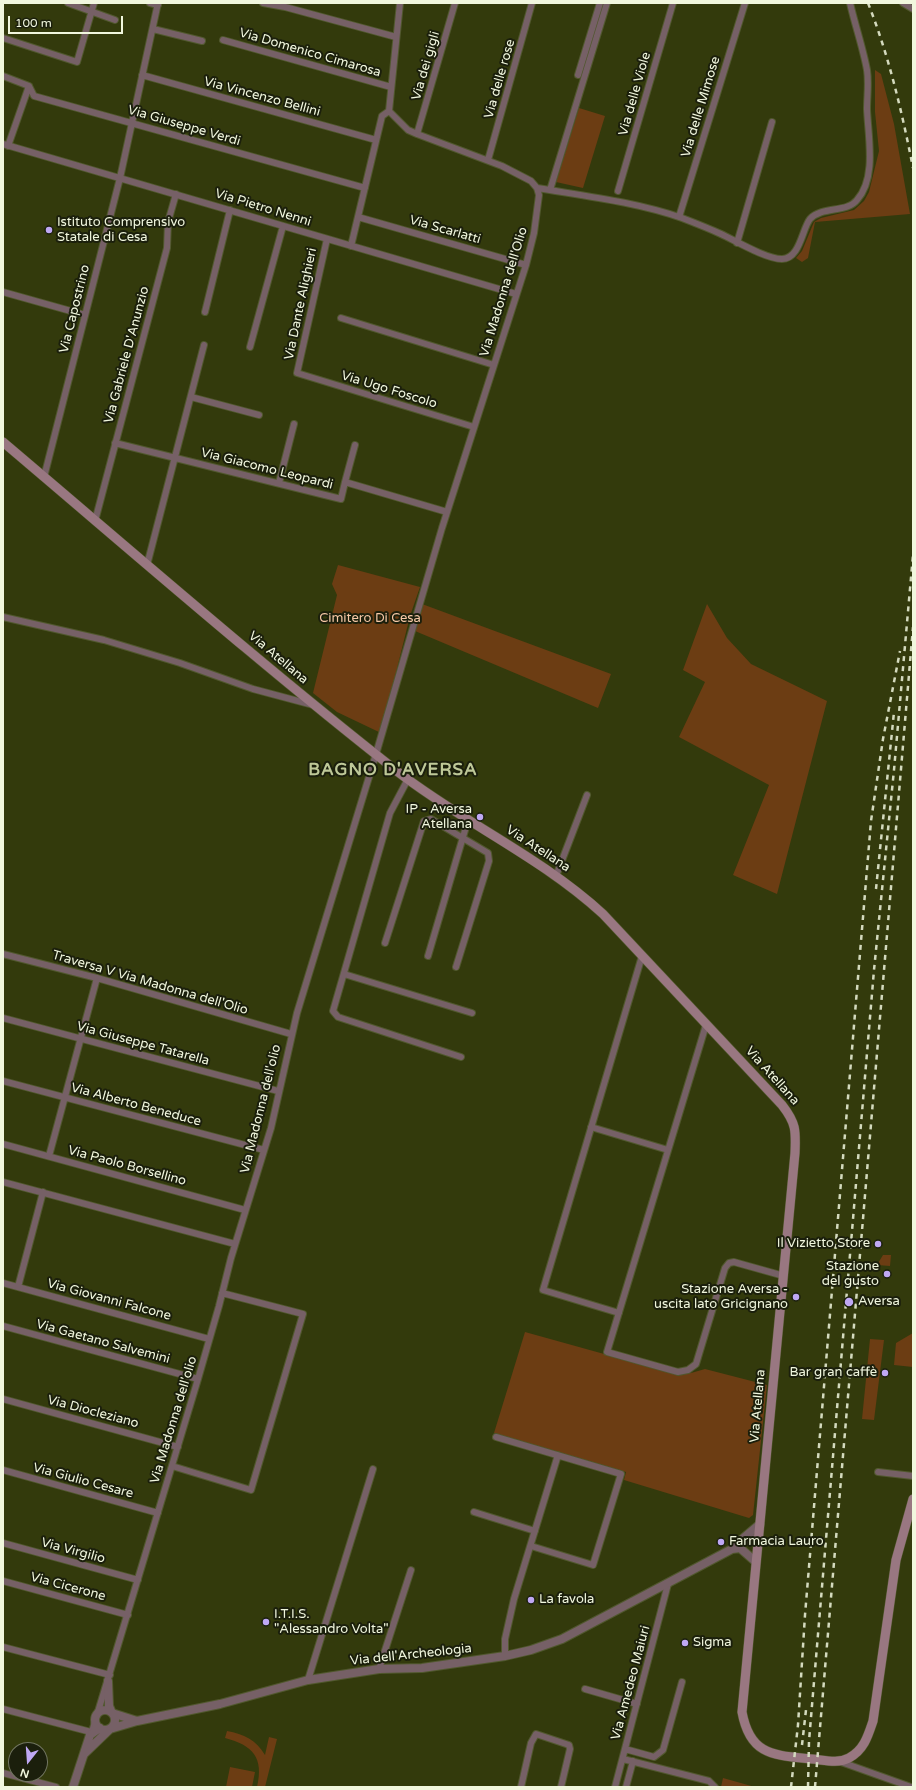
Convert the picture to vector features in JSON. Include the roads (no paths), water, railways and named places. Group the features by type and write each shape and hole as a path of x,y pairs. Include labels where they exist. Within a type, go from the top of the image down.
{"main road":[{"name":"Via Atellana","path":"3,442 147,565 376,754 408,779 468,820 580,893 603,914 782,1105 793,1119 796,1132 795,1153 742,1712 745,1728 751,1739 763,1749 778,1755 841,1762"},
{"path":"841,1762 858,1751 867,1738 872,1721 896,1560 913,1499"}],"street":[{"path":"68,3 115,20"},
{"path":"3,38 77,62 94,3"},
{"path":"150,3 158,4"},
{"path":"262,3 286,7 396,37"},
{"path":"351,246 382,116 389,111 400,3"},
{"name":"Via dei gigli","path":"417,134 455,3"},
{"name":"Via delle rose","path":"488,160 532,3"},
{"path":"578,75 600,3"},
{"path":"550,190 607,3"},
{"name":"Via delle Viole","path":"618,191 673,3"},
{"name":"Via delle Mimose","path":"678,217 745,3"},
{"path":"389,111 408,130 488,160 524,177 537,188 615,201 678,217 707,228 751,250 782,259 789,257 799,244 810,219 822,212 856,202 862,195 871,154 867,111 868,80 867,69 850,3"},
{"path":"903,3 913,9"},
{"name":"Via Capostrino","path":"44,477 120,178 158,4"},
{"path":"152,29 202,41"},
{"name":"Via Domenico Cimarosa","path":"223,40 391,87"},
{"name":"Via Vincenzo Bellini","path":"142,75 376,140"},
{"name":"Via Giuseppe Verdi","path":"3,76 29,86 34,96 132,122 364,188"},
{"path":"6,145 29,86"},
{"path":"737,242 772,122"},
{"name":"Via Pietro Nenni","path":"6,145 516,294"},
{"name":"Via Madonna dell'Olio","path":"442,528 526,265 537,219 539,195 537,188"},
{"name":"Via Gabriele D'Anunzio","path":"95,521 167,248 168,222 176,194"},
{"path":"205,312 230,210"},
{"name":"Via Scarlatti","path":"358,217 526,265"},
{"path":"250,347 283,226"},
{"name":"Via Dante Alighieri","path":"297,373 327,239"},
{"path":"3,292 85,315"},
{"path":"341,318 494,365"},
{"path":"147,565 204,345"},
{"name":"Via Ugo Foscolo","path":"297,373 474,427"},
{"path":"191,397 259,415"},
{"path":"278,483 294,424"},
{"name":"Via Giacomo Leopardi","path":"115,443 341,499 345,482 447,512"},
{"path":"345,482 355,445"},
{"name":"Via Madonna dell'olio","path":"91,1734 210,1339 235,1244 264,1150 291,1034 342,860 376,754 442,528"},
{"path":"3,617 104,640 180,663 253,689 316,706"},
{"path":"408,779 390,813 333,1011 338,1017 461,1057"},
{"path":"556,876 587,795"},
{"path":"385,944 424,821 431,819 488,853 489,861 456,967"},
{"path":"428,956 468,820"},
{"name":"Traversa V Via Madonna dell'Olio","path":"3,954 96,978 291,1034"},
{"path":"619,1312 543,1290 642,956"},
{"path":"344,974 472,1013"},
{"path":"50,1156 96,978"},
{"name":"Via Giuseppe Tatarella","path":"3,1018 278,1091"},
{"path":"706,1025 607,1352 678,1372 688,1370 696,1364 725,1268 729,1263 734,1262 784,1276"},
{"name":"Via Alberto Beneduce","path":"3,1081 264,1150"},
{"path":"591,1127 668,1150"},
{"name":"Via Paolo Borsellino","path":"3,1144 245,1210"},
{"path":"3,1182 235,1244"},
{"path":"18,1287 43,1192"},
{"name":"Via Giovanni Falcone","path":"3,1283 210,1339"},
{"path":"172,1466 251,1490 303,1314 222,1293"},
{"name":"Via Gaetano Salvemini","path":"3,1326 198,1379"},
{"name":"Via Diocleziano","path":"3,1399 178,1447"},
{"path":"496,1437 621,1474 593,1565 531,1546"},
{"path":"505,1656 505,1639 508,1625 558,1455"},
{"path":"308,1680 373,1469"},
{"name":"Via Giulio Cesare","path":"3,1470 158,1513"},
{"path":"878,1472 913,1476"},
{"path":"474,1512 535,1531"},
{"path":"738,1546 760,1524"},
{"path":"738,1546 759,1538"},
{"name":"Via Virgilio","path":"3,1543 138,1580"},
{"path":"738,1546 756,1562"},
{"name":"Via dell'Archeologia","path":"84,1754 110,1729 137,1721 220,1704 308,1680 379,1669 422,1668 505,1656 531,1650 562,1639 738,1546 758,1548"},
{"path":"379,1669 411,1570"},
{"name":"Via Cicerone","path":"3,1581 128,1615"},
{"name":"Via Amedeo Maiuri","path":"615,1787 668,1584"},
{"path":"3,1647 109,1678 109,1706 115,1722 110,1729 100,1728 91,1734 3,1709"},
{"path":"625,1750 654,1757 663,1750 682,1682"},
{"path":"585,1689 637,1704"},
{"path":"100,1728 96,1723 96,1718 102,1711 137,1721"},
{"name":"Via dell'Archeologia","path":"73,1787 91,1734"},
{"path":"521,1787 531,1742 536,1734 569,1744 570,1749 561,1787"},
{"path":"623,1758 633,1762 708,1781 715,1787"},
{"path":"626,1787 633,1762"},
{"path":"841,1762 892,1784 911,1787"},
{"path":"3,1773 56,1787"}],"railway":[{"path":"868,3 876,23 894,84 913,168"},
{"path":"808,1787 809,1741 874,970 913,555"},
{"path":"815,1787 913,627"},
{"path":"791,1787 798,1725 805,1615 871,821 883,739 900,651"},
{"path":"876,889 894,712"},
{"path":"802,1745 806,1710"}],"place":[{"name":"Istituto Comprensivo Statale di Cesa","path":"49,230"},
{"name":"IP - Aversa Atellana","path":"480,817"},
{"name":"Il Vizietto Store","path":"878,1244"},
{"name":"Stazione del gusto","path":"887,1274"},
{"name":"Stazione Aversa - uscita lato Gricignano","path":"796,1297"},
{"name":"Aversa","path":"849,1302"},
{"name":"Bar gran caffè","path":"885,1373"},
{"name":"Farmacia Lauro","path":"721,1542"},
{"name":"La favola","path":"531,1600"},
{"name":"I.T.I.S. \"Alessandro Volta\"","path":"266,1622"},
{"name":"Sigma","path":"685,1643"}],"district":[{"name":"BAGNO D'AVERSA","path":"393,771"}],"park label":[{"name":"Cimitero Di Cesa","path":"370,619"}]}
